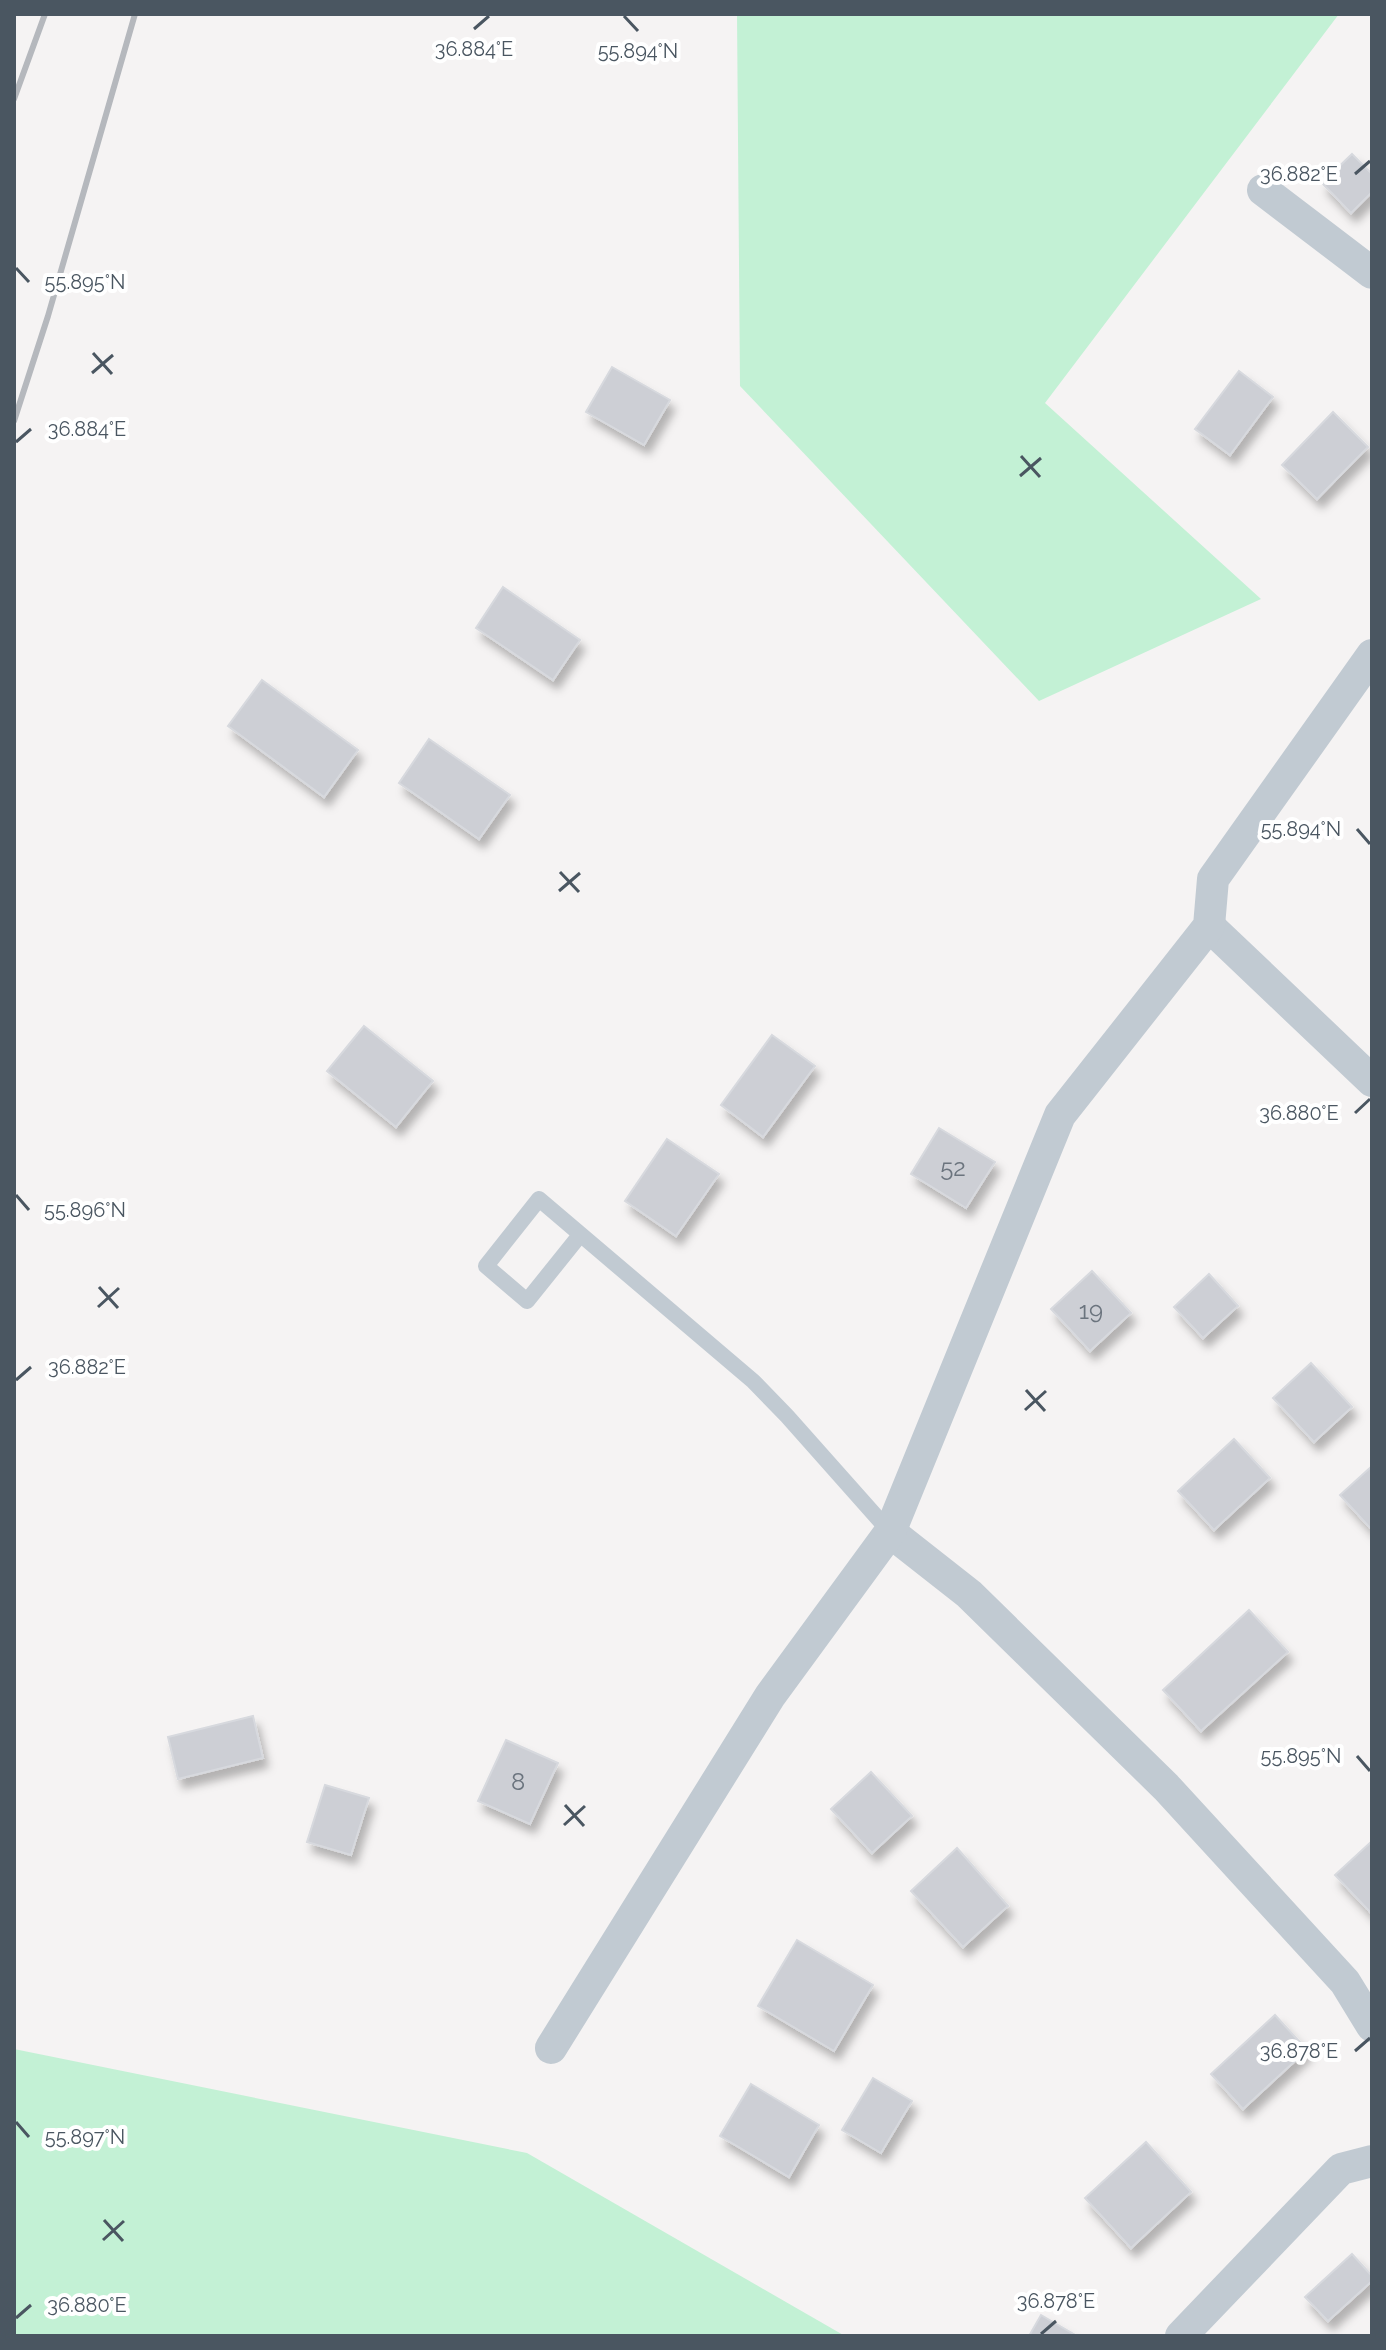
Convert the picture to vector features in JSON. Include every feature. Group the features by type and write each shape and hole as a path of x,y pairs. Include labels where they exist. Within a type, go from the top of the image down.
{"street":[{"path":"1263,190 1372,273"},
{"path":"551,2048 770,1696 890,1532 1060,1115 1209,926 1213,879 1372,655"},
{"path":"1209,926 1372,1081"},
{"path":"890,1532 969,1594 1166,1787 1345,1982 1372,2026"},
{"path":"1181,2336 1341,2169 1372,2161"}],"lane":[{"path":"580,1235 527,1301 486,1266 539,1199 753,1381 890,1532"}],"green space":[{"path":"737,14 1339,14 1045,403 1261,599 1039,701 740,386"},
{"path":"14,2049 527,2153 845,2336 14,2336"}],"building":[{"path":"1352,154 1372,174 1372,192 1351,213 1322,183"},
{"path":"612,367 670,400 644,445 586,412"},
{"path":"1239,371 1273,397 1230,455 1195,429"},
{"path":"1333,412 1368,447 1317,499 1282,465"},
{"path":"503,587 580,640 553,680 476,628"},
{"path":"262,680 358,750 324,797 228,726"},
{"path":"429,739 510,795 479,839 399,783"},
{"path":"364,1026 433,1081 396,1127 327,1071"},
{"path":"772,1035 815,1066 763,1137 721,1105"},
{"path":"939,1128 995,1162 966,1208 911,1174"},
{"path":"667,1139 719,1174 676,1236 625,1201"},
{"path":"1092,1271 1131,1313 1090,1351 1051,1309"},
{"path":"1209,1274 1238,1306 1203,1338 1174,1307"},
{"path":"1311,1363 1352,1407 1314,1442 1273,1398"},
{"path":"1234,1439 1270,1478 1214,1530 1178,1491"},
{"path":"1372,1466 1372,1530 1340,1495"},
{"path":"1249,1610 1288,1652 1201,1731 1163,1690"},
{"path":"253,1716 263,1758 178,1779 168,1737"},
{"path":"506,1740 558,1763 530,1824 478,1801"},
{"path":"871,1772 912,1816 872,1853 831,1809"},
{"path":"325,1785 369,1798 351,1855 307,1842"},
{"path":"1372,1841 1372,1914 1335,1875"},
{"path":"957,1848 1008,1906 963,1947 911,1891"},
{"path":"797,1940 873,1985 834,2051 758,2006"},
{"path":"1275,2015 1307,2050 1243,2109 1211,2074"},
{"path":"873,2078 912,2101 881,2153 842,2130"},
{"path":"751,2084 819,2125 789,2177 720,2136"},
{"path":"1146,2142 1191,2192 1131,2248 1085,2198"},
{"path":"1352,2254 1372,2276 1372,2281 1328,2321 1305,2297"},
{"path":"1041,2315 1077,2336 1029,2336"}],"railway":[{"path":"14,99 45,14"},
{"path":"14,421 48,316 135,14"}]}
